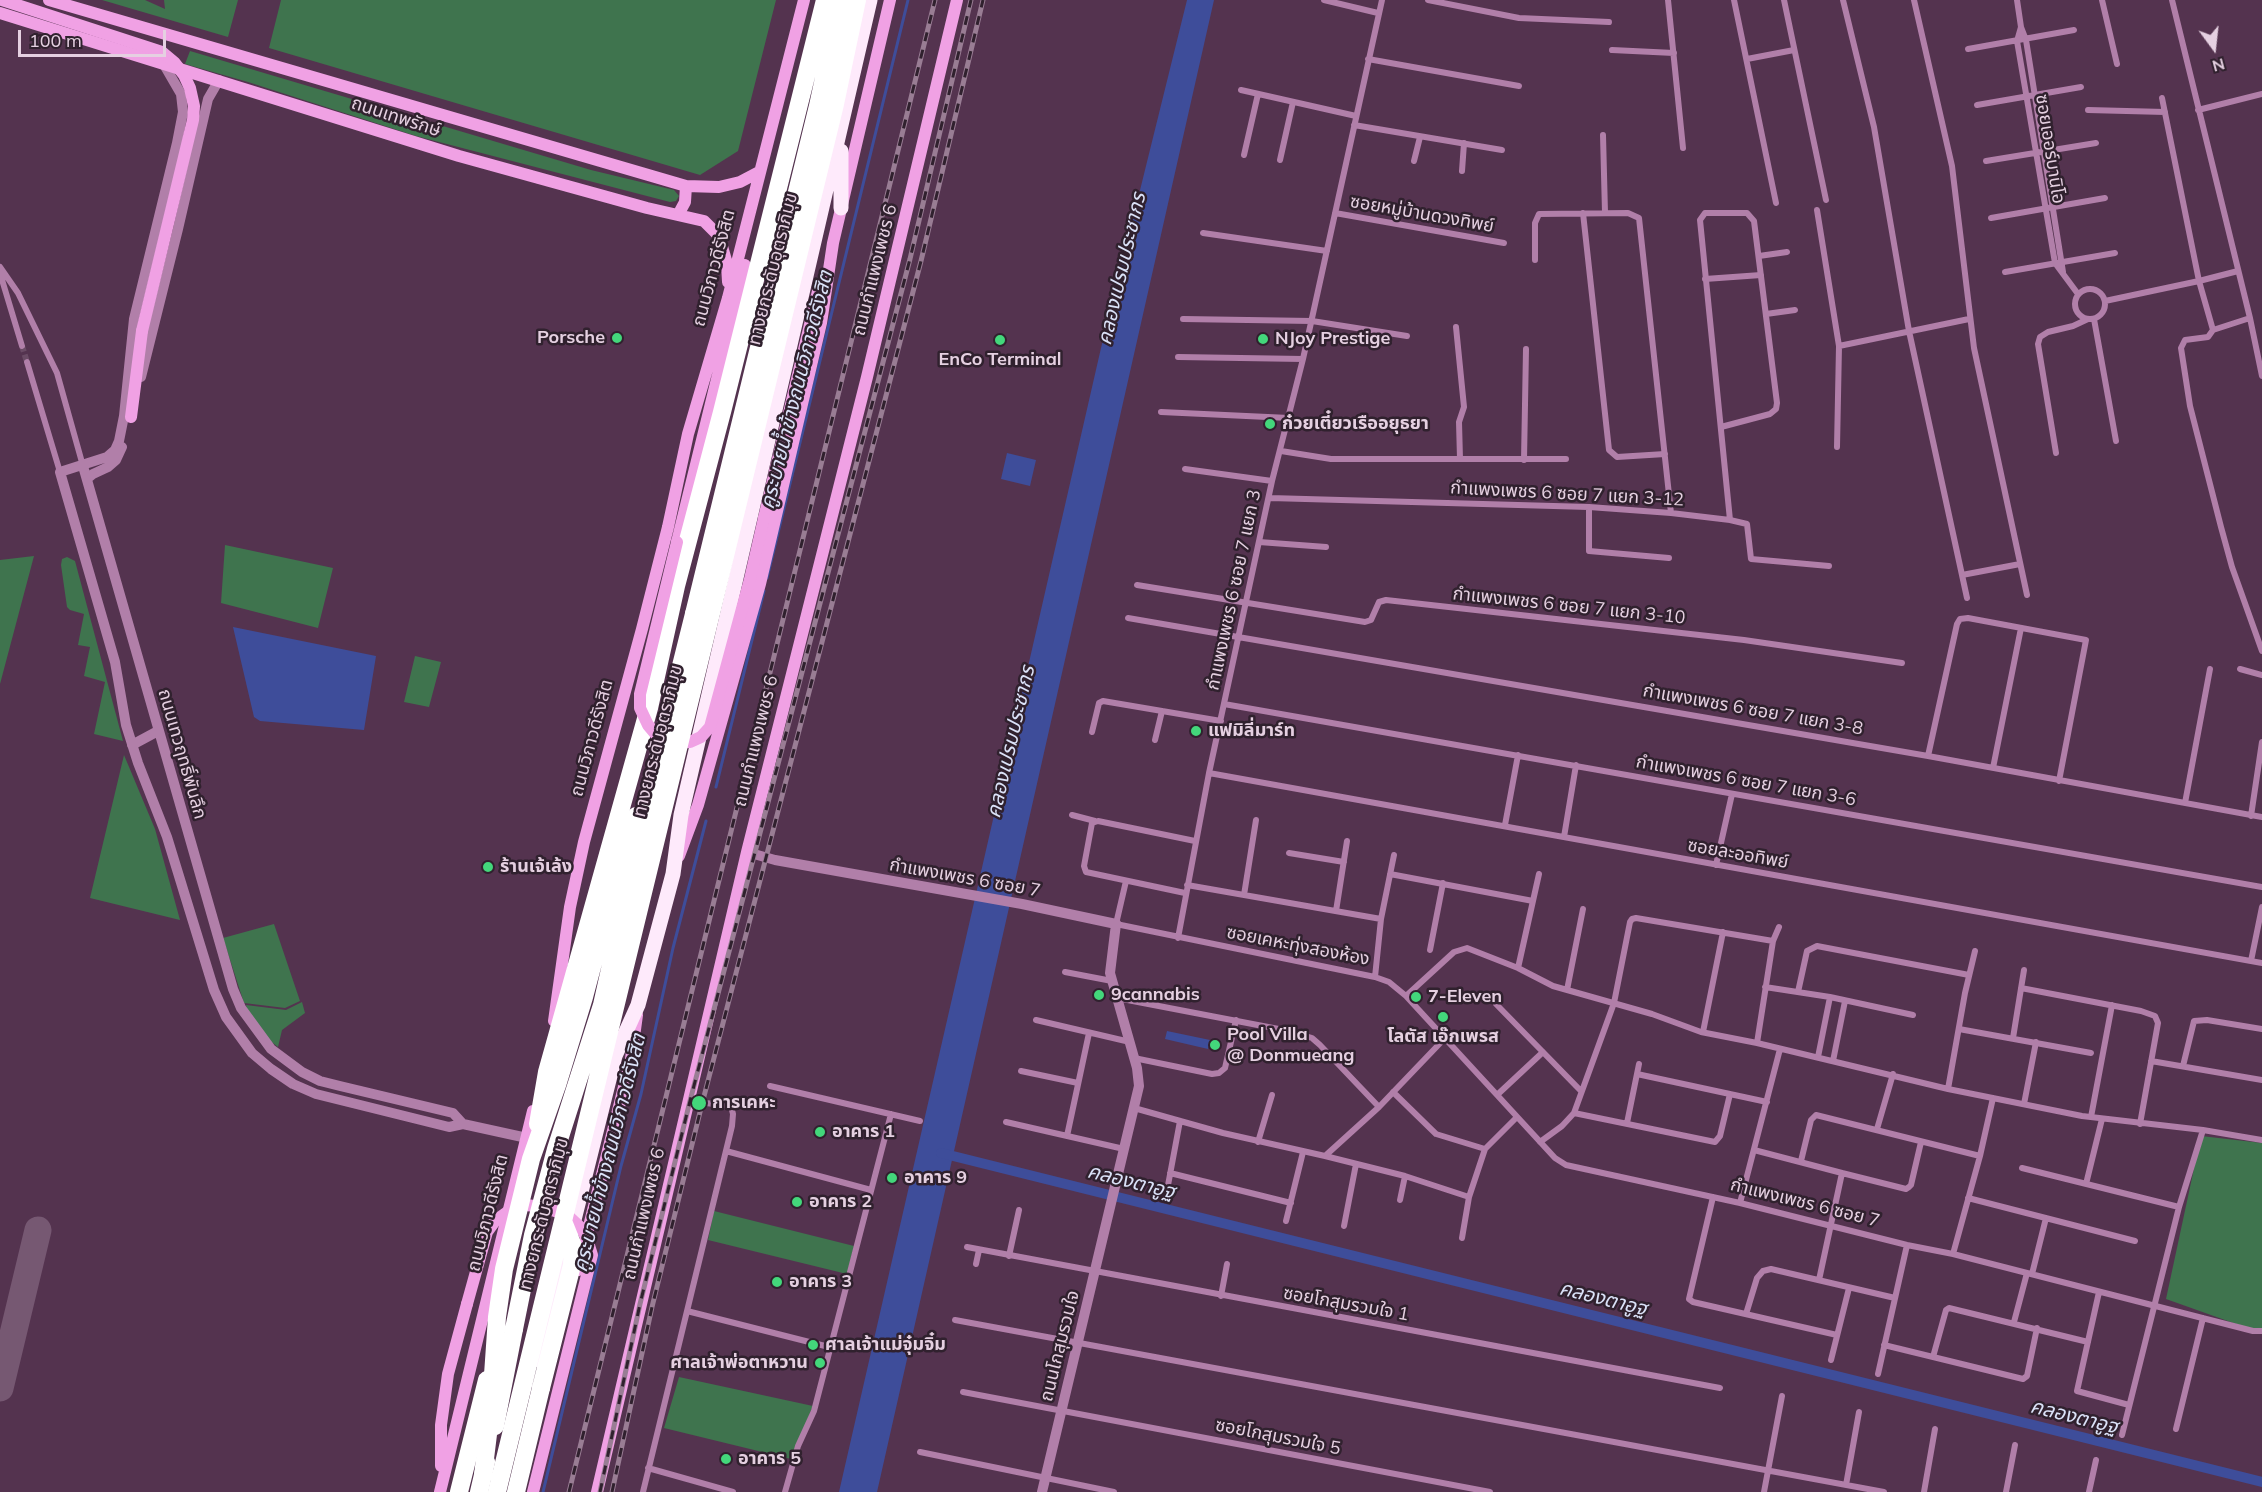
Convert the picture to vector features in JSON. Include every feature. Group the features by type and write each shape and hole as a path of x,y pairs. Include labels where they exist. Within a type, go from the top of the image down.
{"highway":[{"path":"459,1492 522,1225 547,1072 649,708 676,586 825,0"},
{"path":"483,1486 502,1442 588,1083 639,816 839,0"},
{"name":"ทางยกระดับอุตราภิมุข","path":"483,1486 497,1317 504,1269 531,1159 584,997 624,846 655,770 818,105 839,0"},
{"name":"ทางยกระดับอุตราภิมุข","path":"497,1492 832,115 857,0"},
{"path":"509,1492 558,1280 612,1067 638,1005 673,874 681,815 870,0"},
{"path":"841,124 841,208"},
{"path":"691,603 700,497"},
{"path":"516,1492 572,1265 573,1246 565,1223 557,1212"}],"main road":[{"path":"2,0 162,52 174,62 190,88 194,106 193,120 142,331 131,417"},
{"name":"ถนนเทพรักษ์","path":"49,0 686,186 712,188 740,182 759,172"},
{"name":"ถนนวิภาวดีรังสิต","path":"440,1492 554,1023 570,907 584,842 668,527 688,434 728,298 804,0"},
{"path":"673,874 698,805 760,584 821,323 833,243 890,0"},
{"name":"ถนนกำแพงเพชร 6","path":"597,1492 747,852 864,388 957,0"},
{"name":"ถนนเทพรักษ์","path":"0,12 459,156 704,221 719,236 727,264 728,298"},
{"path":"766,142 759,207 640,694 640,708 648,725 658,738 673,743 690,742 701,737 710,727 750,579 819,287 833,243"},
{"path":"678,215 685,201 686,186"},
{"path":"523,1492 631,1059 638,1005"},
{"path":"440,1492 441,1425 448,1374 487,1232 495,1221 509,1211 526,1205 567,1215 581,1228 592,1255 533,1492"}],"street":[{"path":"1324,0 1378,13"},
{"name":"กำแพงเพชร 6 ซอย 7 แยก 3","path":"1178,938 1195,841 1272,481 1303,359 1382,0"},
{"path":"1428,0 1519,18 1609,22"},
{"path":"1668,0 1683,147"},
{"path":"1734,0 1776,203"},
{"path":"1784,0 1826,200"},
{"path":"1843,0 1874,127 1909,331 1967,598"},
{"path":"1914,0 1955,185 1969,319 2027,595"},
{"name":"ซอยเออร์บานิโอ","path":"2017,0 2021,27 2026,40 2064,273"},
{"path":"2102,0 2117,64"},
{"path":"2172,0 2250,318 2262,376"},
{"name":"ซอยเออร์บานิโอ","path":"2021,27 2017,41 2055,263 2078,294 2075,307 2080,315 2091,319"},
{"path":"1968,49 2074,30"},
{"path":"1612,50 1674,53"},
{"path":"1748,59 1794,50"},
{"path":"1368,59 1519,86"},
{"path":"60,472 107,457 115,450 119,441 124,416 134,319 183,112 181,94 163,63"},
{"path":"87,479 116,460 131,417 205,113 211,91 219,80"},
{"path":"1977,105 2081,87"},
{"path":"1241,90 1356,116"},
{"path":"1244,155 1258,94"},
{"path":"2198,110 2262,94"},
{"path":"2162,98 2199,281 2213,330"},
{"path":"1280,160 1293,102"},
{"path":"183,112 187,107 196,103 200,104 205,113"},
{"path":"2088,110 2165,112"},
{"path":"1354,125 1502,150"},
{"path":"1603,135 1605,213"},
{"path":"1414,161 1420,136"},
{"path":"1986,161 2096,142"},
{"path":"1462,171 1464,143"},
{"path":"1991,218 2105,198"},
{"path":"1817,210 1839,346 1837,447"},
{"name":"ซอยหมู่บ้านดวงทิพย์","path":"1335,213 1504,243"},
{"path":"1583,213 1609,450 1617,457 1665,454"},
{"path":"1721,427 1763,417 1776,409 1754,221 1747,213 1706,213 1700,220 1730,520 1747,524 1751,560 1829,566"},
{"path":"1535,260 1535,223 1539,214 1633,214 1640,222 1671,513"},
{"path":"1203,233 1327,251"},
{"path":"1759,255 1787,252"},
{"path":"2005,272 2115,253"},
{"name":"ถนนเทวฤทธิ์พันลึก","path":"0,267 18,293 57,373 158,731 233,989 241,1008 271,1049 302,1072 320,1081 453,1113 464,1124"},
{"path":"2105,301 2238,271"},
{"path":"0,273 22,346"},
{"path":"1705,279 1761,275"},
{"path":"2056,453 2038,344 2040,337 2048,332 2073,326 2102,314 2105,301 2100,293 2086,289 2078,294"},
{"path":"1766,314 1795,310"},
{"path":"2250,318 2213,330 2208,337 2185,340 2181,348 2192,416 2232,567 2262,651"},
{"path":"1183,319 1311,321 1407,336"},
{"path":"1839,346 1969,319"},
{"path":"2091,319 2116,441"},
{"path":"1456,327 1464,407 1459,423 1460,459"},
{"path":"1524,459 1526,349"},
{"path":"1178,357 1303,359"},
{"name":"ถนนเทวฤทธิ์พันลึก","path":"27,362 116,662 126,725 132,746 167,837 214,990 226,1017 260,1060 293,1083 316,1094 450,1127 464,1124 527,1138"},
{"path":"1161,412 1288,418"},
{"path":"1281,451 1331,459 1566,459"},
{"path":"1185,469 1272,481"},
{"name":"กำแพงเพชร 6 ซอย 7 แยก 3-12","path":"1270,498 1589,507 1730,520"},
{"path":"1589,507 1589,551 1669,558"},
{"path":"1259,542 1326,547"},
{"path":"1962,575 2020,564"},
{"path":"1137,585 1246,603"},
{"name":"กำแพงเพชร 6 ซอย 7 แยก 3-10","path":"1246,603 1369,622 1379,602 1386,600 1744,640 1902,663"},
{"name":"กำแพงเพชร 6 ซอย 7 แยก 3-8","path":"1128,618 1928,756 2262,817"},
{"path":"1928,756 1958,621 1968,618 2086,640 2059,781"},
{"path":"1993,768 2021,628"},
{"path":"2185,803 2210,669"},
{"path":"2240,669 2262,675"},
{"path":"1092,732 1099,703 1103,701 1221,721"},
{"name":"กำแพงเพชร 6 ซอย 7 แยก 3-6","path":"1224,704 2262,887"},
{"path":"1155,740 1162,711"},
{"path":"132,746 158,731"},
{"path":"2252,816 2262,742"},
{"path":"1505,825 1518,755"},
{"path":"1564,837 1576,765"},
{"name":"ซอยละออทิพย์","path":"1209,773 2262,963"},
{"path":"1716,865 1732,794"},
{"path":"1072,815 1195,841"},
{"path":"1244,895 1256,820"},
{"path":"1095,821 1092,823 1086,855 1086,872 1126,881 1244,895 1381,919"},
{"path":"1336,911 1347,841"},
{"name":"กำแพงเพชร 6 ซอย 7","path":"747,852 775,860 1016,903 1178,938"},
{"path":"1289,853 1344,862"},
{"path":"1376,977 1381,919 1394,855"},
{"path":"1390,874 1533,901"},
{"path":"1518,968 1539,874"},
{"path":"1116,924 1126,881"},
{"path":"1430,950 1443,883"},
{"path":"2252,961 2262,908"},
{"path":"1567,990 1582,909"},
{"path":"1540,1142 1562,1126 1574,1113 1614,1003 1632,919 1773,941"},
{"name":"ถนนโกสุมรวมใจ","path":"1042,1492 1139,1086 1110,967 1116,924"},
{"path":"1757,1043 1773,941 1779,927"},
{"path":"1703,1032 1723,932"},
{"name":"ซอยเคหะทุ่งสองห้อง","path":"1178,938 1376,977 1389,982 1406,996"},
{"path":"1798,992 1807,951 1817,946 1969,975"},
{"path":"1406,996 1461,948 1477,951 1518,968 1543,982 1703,1032 1893,1074 1948,1089 2091,1117 2203,1130 2262,1140"},
{"path":"1948,1089 1975,951"},
{"path":"2013,1038 2024,970"},
{"path":"1065,972 1112,981"},
{"path":"1765,987 1845,1000 1913,1015"},
{"path":"2021,988 2141,1011 2157,1019 2140,1124"},
{"name":"กำแพงเพชร 6 ซอย 7","path":"1406,996 1555,1158 1566,1165 1648,1181 2030,1273 2253,1331 2262,1331"},
{"path":"1117,998 1236,1020 1311,1038 1379,1107"},
{"path":"1818,1057 1830,998"},
{"path":"1833,1061 1845,1000"},
{"path":"1496,1004 1581,1091"},
{"path":"2091,1117 2112,1005"},
{"path":"226,1017 241,1008"},
{"path":"1036,1020 1130,1042"},
{"path":"1134,1058 1212,1074 1219,1073 1225,1068 1236,1020"},
{"path":"2183,1066 2194,1021 2207,1020 2262,1029"},
{"path":"1959,1029 2091,1053"},
{"path":"1067,1136 1089,1033"},
{"path":"1324,1156 1379,1107 1445,1038"},
{"path":"2024,1104 2036,1042"},
{"path":"260,1060 271,1049"},
{"path":"1740,1203 1780,1049"},
{"path":"1497,1095 1543,1052"},
{"path":"2151,1061 2262,1080"},
{"path":"1627,1123 1639,1064"},
{"path":"1021,1071 1078,1083"},
{"path":"1637,1074 1767,1102"},
{"path":"1877,1129 1893,1074"},
{"path":"770,1086 920,1121"},
{"path":"1393,1092 1436,1134 1485,1149"},
{"path":"1574,1113 1715,1142 1720,1136 1730,1094"},
{"path":"1258,1142 1272,1095"},
{"path":"1953,1254 1980,1156 1993,1098"},
{"path":"643,1492 732,1126 731,1106 689,1101"},
{"path":"1134,1108 1258,1142 1405,1176 1469,1197"},
{"path":"785,1492 798,1446 814,1411 829,1347 849,1284 891,1114"},
{"path":"1801,1161 1811,1120 1816,1115 1980,1156"},
{"path":"1462,1238 1469,1197 1485,1149 1517,1117"},
{"path":"2086,1184 2102,1119"},
{"path":"1166,1196 1180,1121"},
{"path":"1006,1122 1124,1149"},
{"path":"2122,1435 2180,1207 2203,1130"},
{"path":"1754,1150 1906,1189 1909,1188 1921,1142"},
{"path":"726,1151 871,1190"},
{"path":"1286,1221 1303,1152"},
{"path":"1344,1226 1356,1164"},
{"path":"2022,1168 2180,1207"},
{"path":"1170,1173 1291,1203"},
{"path":"1819,1280 1842,1173"},
{"path":"1400,1200 1405,1176"},
{"path":"1713,1197 1689,1299 1693,1302 1837,1335"},
{"path":"1968,1198 2135,1241"},
{"path":"1009,1256 1020,1210"},
{"path":"2014,1322 2046,1218"},
{"path":"1878,1374 1907,1245"},
{"name":"ซอยโกสุมรวมใจ 1","path":"967,1247 1720,1388"},
{"path":"976,1264 979,1250"},
{"path":"1221,1296 1227,1264"},
{"path":"1746,1314 1758,1278 1764,1271 1771,1269 1895,1298"},
{"path":"1831,1360 1849,1288"},
{"path":"2099,1292 2077,1390 2129,1405"},
{"path":"1933,1358 1946,1310 1949,1308 2014,1322 2088,1342"},
{"path":"687,1311 829,1347"},
{"path":"2176,1429 2203,1318"},
{"path":"955,1320 1884,1492"},
{"path":"1884,1345 2026,1378 2037,1329"},
{"name":"ซอยโกสุมรวมใจ 5","path":"963,1392 1490,1492"},
{"path":"1764,1492 1782,1396"},
{"path":"1846,1485 1859,1412"},
{"path":"1924,1492 1935,1429"},
{"path":"2006,1492 2015,1445"},
{"path":"920,1452 1114,1492"},
{"path":"2089,1492 2096,1460"},
{"path":"648,1468 733,1492"}],"green space":[{"path":"102,0 145,0 165,9 164,0 238,0 228,37"},
{"path":"281,0 776,0 738,151 700,175 269,48"},
{"path":"190,51 591,170 674,190 679,196 676,201 670,202 416,136 185,64"},
{"path":"225,545 333,568 318,628 221,603"},
{"path":"34,556 0,684 0,560"},
{"path":"67,557 75,561 123,741 94,734 105,682 84,676 90,647 78,645 84,614 67,607 61,565 62,559"},
{"path":"415,656 441,662 429,707 404,702"},
{"path":"124,755 155,829 180,920 90,898"},
{"path":"274,924 300,1001 285,1008 244,1003 223,938"},
{"path":"302,1002 305,1013 282,1030 278,1047 269,1040 247,1010 246,1005 286,1010"},
{"path":"2201,1136 2262,1143 2262,1330 2253,1330 2166,1299"},
{"path":"714,1211 854,1246 847,1274 708,1240"},
{"path":"679,1377 813,1406 791,1459 664,1428"}],"water":[{"name":"คลองเปรมประชากร","path":"1187,0 1214,0 877,1492 839,1492 1101,348"},
{"path":"1007,453 1036,460 1030,486 1001,479"},
{"path":"233,627 376,656 364,730 260,721 254,717"},
{"path":"1167,1031 1210,1040 1208,1049 1165,1039"}],"waterway":[{"name":"คูระบายน้ำข้างถนนวิภาวดีรังสิต","path":"767,578 908,0"},
{"name":"คูระบายน้ำข้างถนนวิภาวดีรังสิต","path":"716,787 764,591"},
{"name":"คูระบายน้ำข้างถนนวิภาวดีรังสิต","path":"543,1492 621,1166 641,1094 673,948 706,821"},
{"name":"คลองตาอูฐ","path":"941,1153 2262,1482"}],"taxiway":[{"path":"0,1388 38,1230"}],"tunnel":[{"path":"22,346 27,362"}],"railway":[{"path":"569,1492 935,0"},
{"path":"600,1492 640,1304 690,1101 910,259 971,0"},
{"path":"612,1492 652,1307 702,1104 921,261 983,0"}],"place":[{"name":"Porsche","path":"617,338"},
{"name":"NJoy Prestige","path":"1263,339"},
{"name":"EnCo Terminal","path":"1000,340"},
{"name":"ก๋วยเตี๋ยวเรืออยุธยา","path":"1270,424"},
{"name":"แฟมิลี่มาร์ท","path":"1196,731"},
{"name":"ร้านเจ้เล้ง","path":"488,867"},
{"name":"9cannabis","path":"1099,995"},
{"name":"7-Eleven","path":"1416,997"},
{"name":"โลตัส เอ๊กเพรส","path":"1443,1017"},
{"name":"Pool Villa @ Donmueang","path":"1215,1045"},
{"name":"การเคหะ","path":"699,1103"},
{"name":"อาคาร 1","path":"820,1132"},
{"name":"อาคาร 9","path":"892,1178"},
{"name":"อาคาร 2","path":"797,1202"},
{"name":"อาคาร 3","path":"777,1282"},
{"name":"ศาลเจ้าแม่จุ๋มจิ๋ม","path":"813,1345"},
{"name":"ศาลเจ้าพ่อตาหวาน","path":"820,1363"},
{"name":"อาคาร 5","path":"726,1459"}]}
